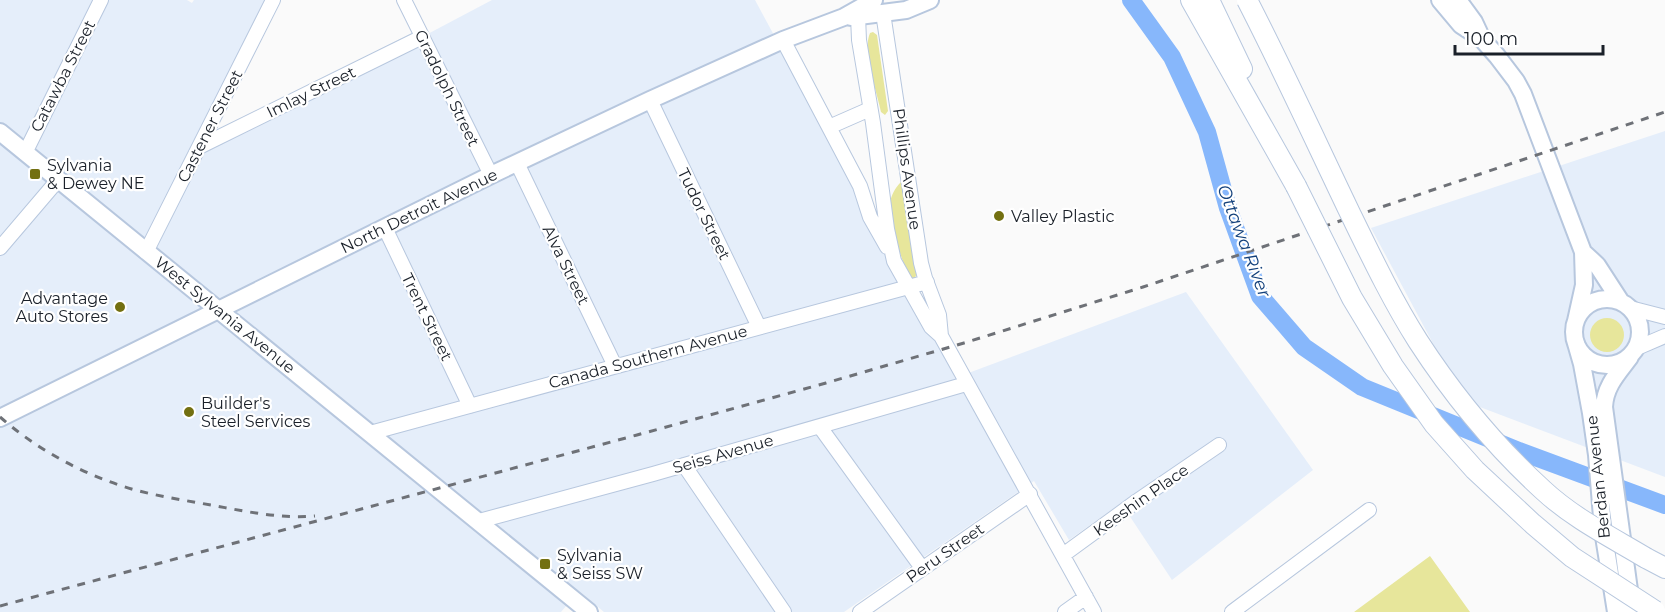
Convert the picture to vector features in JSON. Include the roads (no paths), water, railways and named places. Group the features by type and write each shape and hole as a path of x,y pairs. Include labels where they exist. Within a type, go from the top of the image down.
{"highway":[{"path":"1191,0 1296,186"},
{"path":"1209,0 1296,186 1352,298 1393,366 1434,424 1475,470 1533,524 1572,557 1656,612"},
{"path":"1248,0 1384,282 1418,340 1450,385 1483,427 1544,491 1577,515 1665,568"}],"main road":[{"name":"North Detroit Avenue","path":"0,418 490,176 783,40 854,11 879,4 906,10 930,0"},
{"path":"1440,0 1461,25 1481,38 1506,66 1523,94 1583,252 1584,285 1574,332 1576,343 1581,353 1589,360 1599,365 1610,366 1620,363 1633,353 1640,338 1640,327 1637,316 1625,305 1597,265 1583,252"},
{"path":"1458,0 1474,22 1481,38"},
{"name":"West Sylvania Avenue","path":"0,132 479,521 581,609"},
{"path":"1576,321 1589,304 1599,300 1610,299 1625,305"},
{"name":"Berdan Avenue","path":"1576,343 1617,504 1632,612"},
{"name":"Berdan Avenue","path":"1616,612 1600,497 1605,458 1604,400 1611,383 1633,353"}],"street":[{"name":"Catawba Street","path":"25,153 101,0"},
{"name":"Castener Street","path":"146,252 273,0"},
{"name":"Gradolph Street","path":"404,0 490,176"},
{"name":"Phillips Avenue","path":"879,4 900,120 888,229 894,261"},
{"name":"Phillips Avenue","path":"854,11 873,123 919,251 939,315 941,336"},
{"name":"Imlay Street","path":"199,147 422,37"},
{"name":"Phillips Avenue","path":"783,40 860,186 870,217 908,287 931,327 941,336 1094,612"},
{"name":"Tudor Street","path":"650,100 759,327"},
{"path":"829,127 870,109"},
{"path":"873,123 900,120"},
{"name":"Alva Street","path":"517,163 615,366"},
{"path":"0,248 58,180"},
{"name":"Trent Street","path":"385,228 470,405"},
{"name":"Canada Southern Avenue","path":"370,433 927,282"},
{"path":"1625,305 1665,317"},
{"path":"1633,353 1665,336"},
{"name":"Seiss Avenue","path":"479,521 820,427 966,384"},
{"path":"820,427 922,568"},
{"name":"Keeshin Place","path":"1063,555 1219,445"},
{"path":"684,465 784,612"},
{"name":"Peru Street","path":"860,612 1030,494"},
{"path":"1232,612 1369,510"},
{"path":"1065,612 1086,597"}],"waterway":[{"name":"Ottawa River","path":"1131,0 1172,57 1207,132 1228,208 1260,296 1304,347 1362,387 1519,451 1665,505"}],"railway":[{"path":"0,606 637,435 964,343 1143,287 1665,112"},
{"path":"0,417 31,441 64,461 81,470 135,490 253,513 290,517 315,516"}],"place":[{"name":"Sylvania & Dewey NE","path":"35,174"},
{"name":"Valley Plastic","path":"999,216"},
{"name":"Advantage Auto Stores","path":"120,307"},
{"name":"Builder's Steel Services","path":"189,412"},
{"name":"Sylvania & Seiss SW","path":"545,564"}]}
